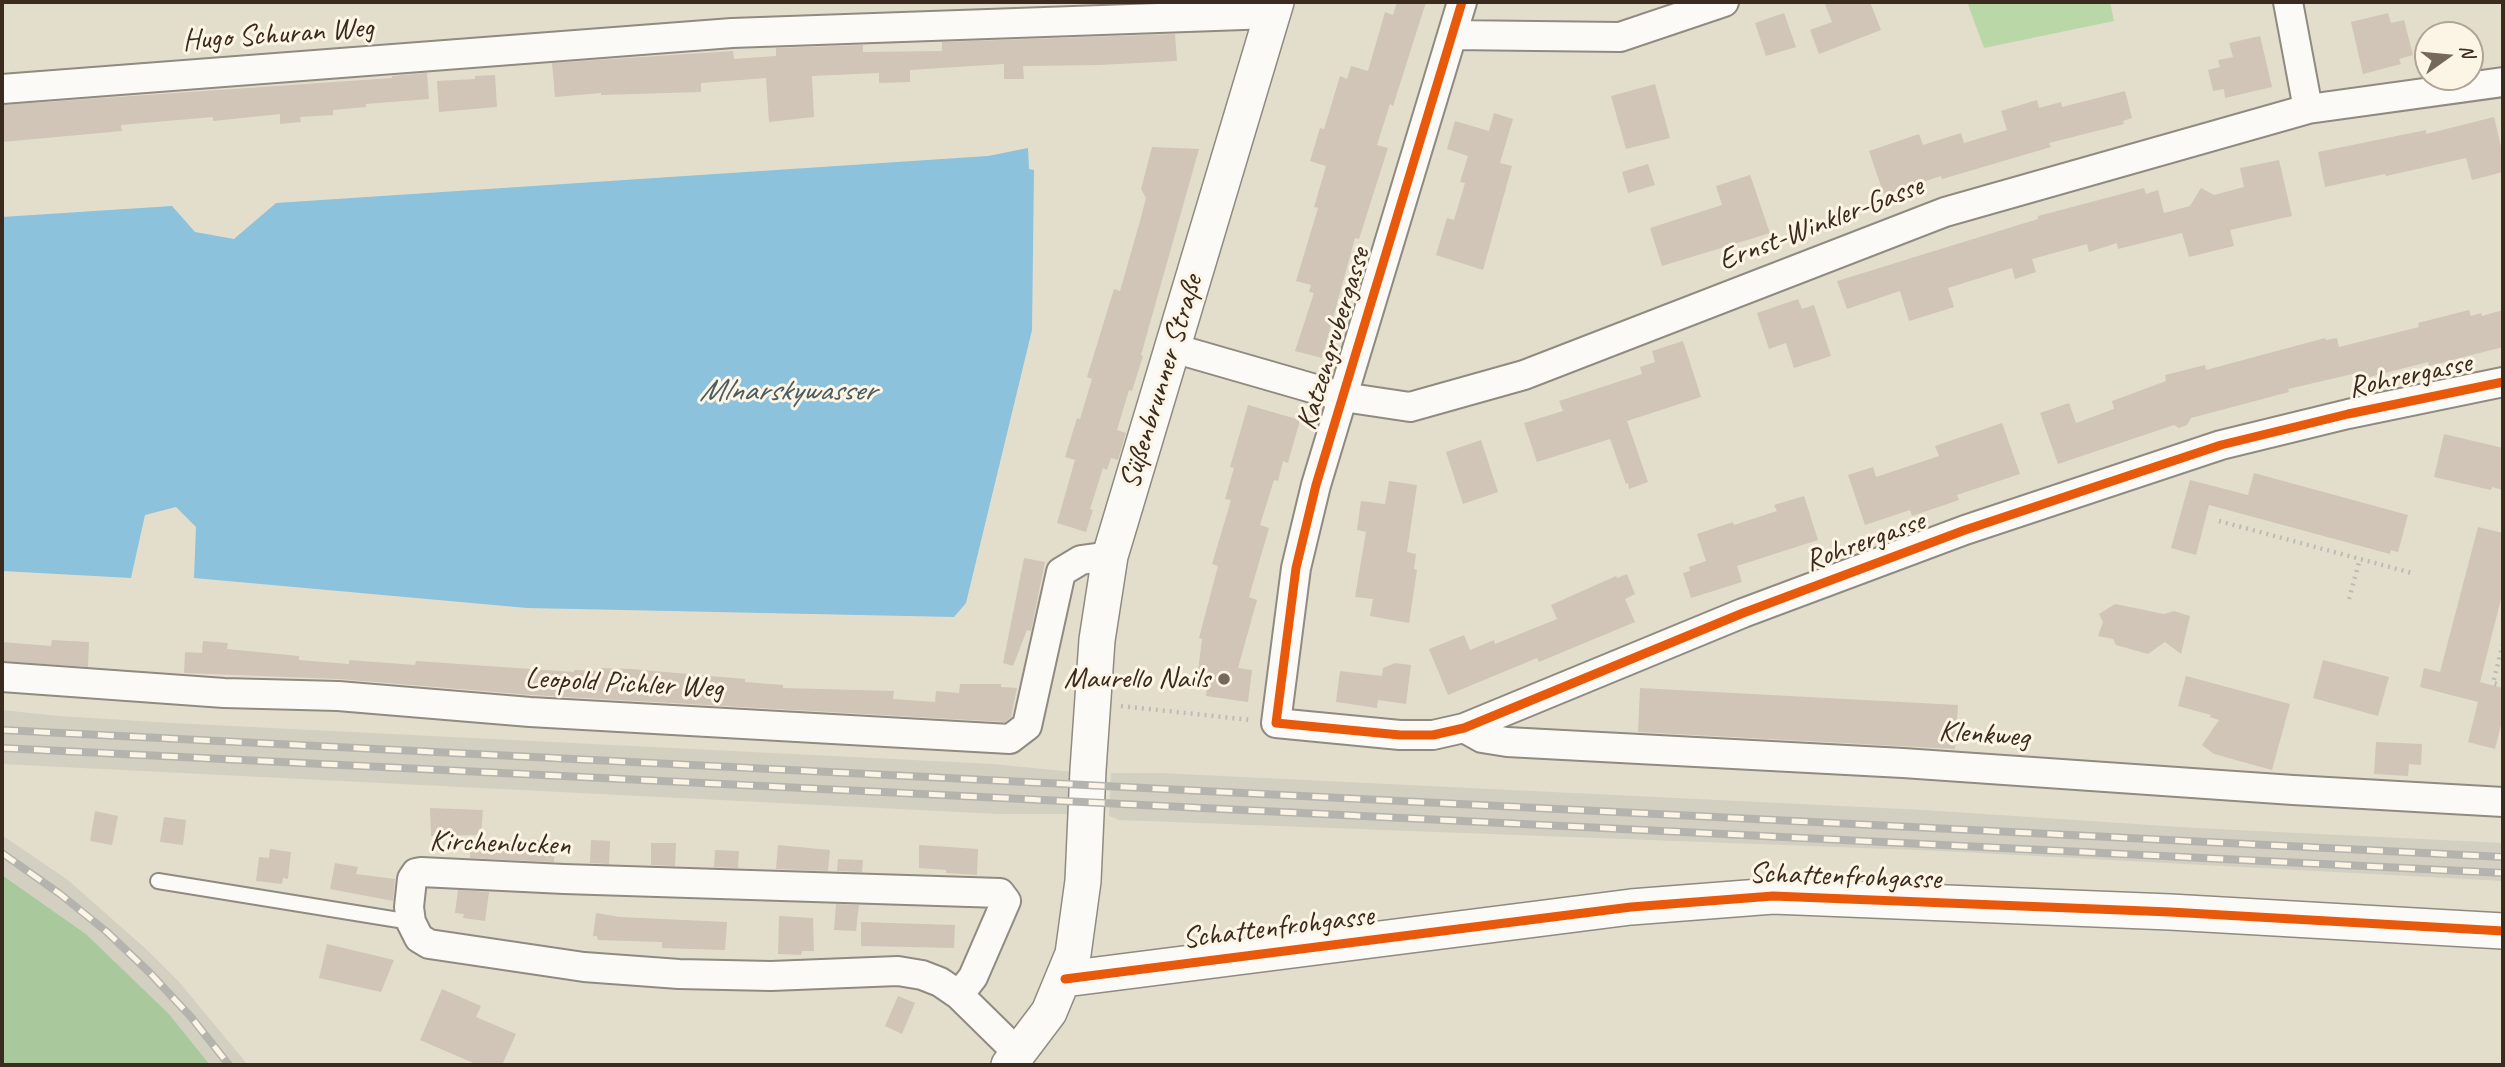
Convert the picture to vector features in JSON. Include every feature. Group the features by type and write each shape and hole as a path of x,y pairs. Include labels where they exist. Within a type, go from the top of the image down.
{"street":[{"name":"Katzengrubergasse","path":"1278,710 1296,568 1315,485 1462,2"},
{"path":"1452,35 1620,37 1724,2"},
{"path":"2288,2 2308,109"},
{"name":"Hugo Schuran Weg","path":"2,89 732,33 1274,8"},
{"name":"Süßenbrunner Straße","path":"1014,1060 1049,1012 1065,979 1073,954 1083,881 1097,640 1110,556 1274,8"},
{"name":"Ernst-Winkler-Gasse","path":"1173,348 1343,397 1410,407 1524,375 1945,212 2308,109 2503,82"},
{"name":"Rohrergasse","path":"1278,710 1400,735 1433,735 1464,728 1578,679 1965,530 2208,449 2348,414 2503,382"},
{"name":"Leopold Pichler Weg","path":"2,677 224,693 338,696 544,713 1010,739 1027,726 1061,572 1081,560 1110,556"},
{"name":"Klenkweg","path":"1464,728 1482,738 1507,742 1889,762 2503,802"},
{"name":"Kirchenlucken","path":"411,922 409,907 412,879 416,873 421,872 1000,893 1006,901 973,977 959,995"},
{"name":"Schattenfrohgasse","path":"1065,979 1631,907 1773,896 2170,912 2503,931"},
{"path":"411,922 419,939 429,944 584,967 771,976 898,971 922,975 940,982 959,995 1014,1060"}],"lane":[{"path":"158,881 411,922"}],"path":[{"path":"2219,521 2412,573"},
{"path":"2349,599 2360,559"},
{"path":"2503,644 2493,683 2503,686"},
{"path":"1112,705 1278,710"}],"shaded area":[{"path":"2,710 172,723 993,764 1074,772 1073,814 999,814 2,764"},
{"path":"1111,773 1161,773 1924,810 2196,828 2503,843 2503,881 1942,851 1119,820 1109,816"},
{"path":"2,835 68,880 146,949 180,983 248,1065 210,1065 169,1014 86,934 2,875"}],"green space":[{"path":"1967,2 2110,2 2114,21 1984,48"},
{"path":"2,875 86,934 169,1014 210,1065 2,1065"}],"water":[{"name":"Mlnarskywasser","path":"1028,148 1029,169 1034,170 1032,330 966,603 954,617 527,608 194,578 196,527 176,507 145,515 131,578 2,571 2,217 172,206 195,232 234,239 276,203 988,156"}],"building":[{"path":"1397,2 1426,2 1393,106 1390,104 1377,145 1388,148 1359,239 1355,238 1322,358 1295,351 1314,293 1309,292 1311,285 1296,281 1318,208 1314,207 1326,166 1310,161 1320,128 1324,129 1340,76 1347,79 1351,66 1368,71 1385,12 1393,15"},
{"path":"1824,2 1870,2 1881,30 1819,54 1810,30 1832,22"},
{"path":"1784,13 1796,47 1766,56 1755,23"},
{"path":"2388,13 2391,23 2404,20 2413,55 2399,59 2401,64 2363,74 2351,22"},
{"path":"1175,34 1177,61 1023,66 1024,79 1004,79 1004,64 910,70 910,82 879,83 879,73 812,76 814,117 769,122 766,78 701,83 701,92 601,93 555,97 552,63 733,51 734,59 776,56 776,48 863,45 863,52 942,51 942,42"},
{"path":"2260,36 2272,87 2225,98 2224,89 2213,91 2208,70 2220,67 2218,60 2233,57 2229,43"},
{"path":"427,73 429,99 366,104 366,107 333,110 333,115 300,117 301,122 280,124 280,114 213,121 213,117 121,125 122,131 2,142 2,105 392,78"},
{"path":"495,75 497,107 439,112 437,81"},
{"path":"1655,84 1670,138 1626,149 1611,96"},
{"path":"2125,91 2132,118 2123,121 2124,124 2049,143 2051,147 1942,179 1941,176 1884,195 1869,151 1919,134 1923,145 1961,133 1964,143 2007,130 2001,111 2037,100 2039,108 2061,102 2062,107"},
{"path":"1494,113 1513,119 1500,163 1512,166 1483,270 1436,255 1447,218 1454,220 1465,183 1460,182 1468,156 1447,149 1455,121 1489,131"},
{"path":"2494,117 2503,155 2503,172 2472,180 2466,158 2325,187 2318,152 2426,130 2426,134"},
{"path":"1152,147 1199,149 1141,355 1143,356 1117,430 1126,433 1118,460 1111,458 1107,470 1103,468 1086,532 1057,523 1075,460 1065,457 1092,379 1087,377 1114,289 1120,291 1140,221 1146,198 1141,189"},
{"path":"2279,160 2292,216 2230,230 2234,246 2189,257 2182,233 2118,249 2117,243 2089,252 2087,244 2032,259 2036,272 2015,279 2012,268 1948,288 1954,307 1909,321 1900,291 1847,309 1837,281 2038,219 2038,216 2144,188 2146,194 2158,190 2164,213 2190,206 2201,188 2214,195 2244,187 2240,168"},
{"path":"1648,164 1655,185 1628,193 1622,172"},
{"path":"1750,175 1770,233 1662,266 1650,228 1722,205 1716,186"},
{"path":"1798,299 1802,309 1814,305 1831,356 1794,368 1786,343 1769,349 1757,313"},
{"path":"2469,310 2471,316 2481,313 2482,316 2503,310 2503,347 2429,366 2428,362 2358,380 2357,373 2288,389 2289,392 2191,418 2187,425 2179,428 2174,425 2058,464 2040,413 2069,403 2076,423 2114,409 2112,401 2166,381 2165,375 2205,365 2206,370 2325,338 2337,338 2339,347 2419,327 2418,323"},
{"path":"1683,341 1701,397 1627,421 1648,482 1629,489 1610,439 1537,462 1524,423 1563,411 1559,401 1642,374 1640,367 1655,362 1652,351"},
{"path":"1248,405 1300,420 1288,463 1283,461 1278,481 1274,480 1260,525 1269,528 1249,597 1257,600 1238,668 1252,670 1248,702 1206,696 1207,689 1196,687 1202,639 1199,638 1218,566 1212,564 1231,500 1225,499 1234,468 1230,467"},
{"path":"2002,423 2020,474 1957,495 1959,500 1912,516 1910,510 1865,525 1848,475 1873,467 1876,477 1939,456 1935,446"},
{"path":"2444,434 2503,448 2503,490 2492,487 2491,490 2434,477"},
{"path":"1481,440 1498,492 1463,504 1446,452"},
{"path":"2254,473 2408,515 2398,552 2391,550 2390,554 2209,505 2196,555 2171,548 2190,480 2248,495"},
{"path":"1389,481 1417,485 1407,552 1416,554 1414,569 1417,570 1409,623 1370,616 1373,599 1355,597 1366,532 1357,530 1361,501 1385,504"},
{"path":"1804,496 1818,540 1737,566 1742,582 1691,598 1683,573 1690,571 1689,567 1706,561 1697,534 1777,511 1774,505"},
{"path":"2478,527 2503,533 2503,591 2480,682 2503,688 2503,717 2495,749 2468,742 2478,702 2420,687 2424,668 2440,672"},
{"path":"1024,558 1045,562 1031,631 1027,630 1013,666 1003,663"},
{"path":"1627,574 1635,594 1625,599 1635,622 1539,662 1537,658 1448,695 1429,649 1464,635 1470,650 1494,640 1495,644 1557,619 1551,605 1616,576 1617,578"},
{"path":"2115,604 2164,614 2174,611 2190,616 2181,654 2165,642 2148,654 2116,645 2113,639 2098,636 2103,622 2099,614"},
{"path":"52,640 89,642 88,667 2,661 2,642 51,646"},
{"path":"203,641 228,643 227,649 299,656 299,660 349,664 349,660 415,665 416,661 574,672 600,671 600,668 631,669 745,679 745,682 783,685 783,688 894,691 893,699 935,702 936,691 959,693 960,684 1001,684 1001,687 1017,688 1011,717 1005,722 531,695 339,679 184,673 185,652 202,653"},
{"path":"2323,660 2389,677 2378,716 2313,698"},
{"path":"1395,663 1411,665 1406,704 1378,700 1377,708 1336,702 1340,671 1382,676 1383,668"},
{"path":"2186,676 2290,704 2272,770 2214,754 2202,745 2219,720 2210,717 2211,715 2178,706"},
{"path":"1640,688 1958,705 1955,749 1638,732"},
{"path":"2376,742 2422,744 2421,765 2409,764 2408,776 2374,774"},
{"path":"430,808 483,810 481,835 431,836"},
{"path":"95,811 118,816 112,845 90,841"},
{"path":"164,817 186,820 183,845 160,842"},
{"path":"470,840 542,840 541,846 555,847 554,862 470,858"},
{"path":"591,840 610,841 609,864 590,863"},
{"path":"651,843 676,843 675,866 651,865"},
{"path":"778,845 830,850 828,871 776,869"},
{"path":"919,845 978,849 977,875 919,868"},
{"path":"270,849 291,852 288,879 283,878 282,884 256,881 259,857 269,858"},
{"path":"715,850 739,851 738,868 714,867"},
{"path":"838,859 863,860 862,872 837,871"},
{"path":"335,863 358,867 356,874 395,879 393,901 330,889"},
{"path":"458,890 489,892 485,921 463,918 464,914 455,913"},
{"path":"836,904 859,905 856,931 834,930"},
{"path":"596,913 620,917 727,922 725,950 662,948 662,942 598,940 597,936 593,936"},
{"path":"779,916 813,918 814,951 802,951 801,955 778,954"},
{"path":"861,922 955,925 954,948 861,946"},
{"path":"327,944 394,960 381,992 319,978"},
{"path":"442,989 481,1006 476,1017 516,1034 502,1065 478,1065 420,1040"},
{"path":"898,996 915,1003 902,1034 885,1026"}],"railway":[{"path":"2,730 2503,857"},
{"path":"2,748 2503,873"},
{"path":"2,853 60,894 107,932 191,1017 229,1065"}],"cycle path":[{"path":"1462,2 1316,485 1296,568 1276,723 1400,735 1433,735 1464,728 1743,613 1965,530 2221,445 2348,414 2503,382"},
{"path":"1065,979 1631,907 1773,896 2170,912 2503,931"}],"place":[{"name":"Maurello Nails","path":"1224,679"}]}
